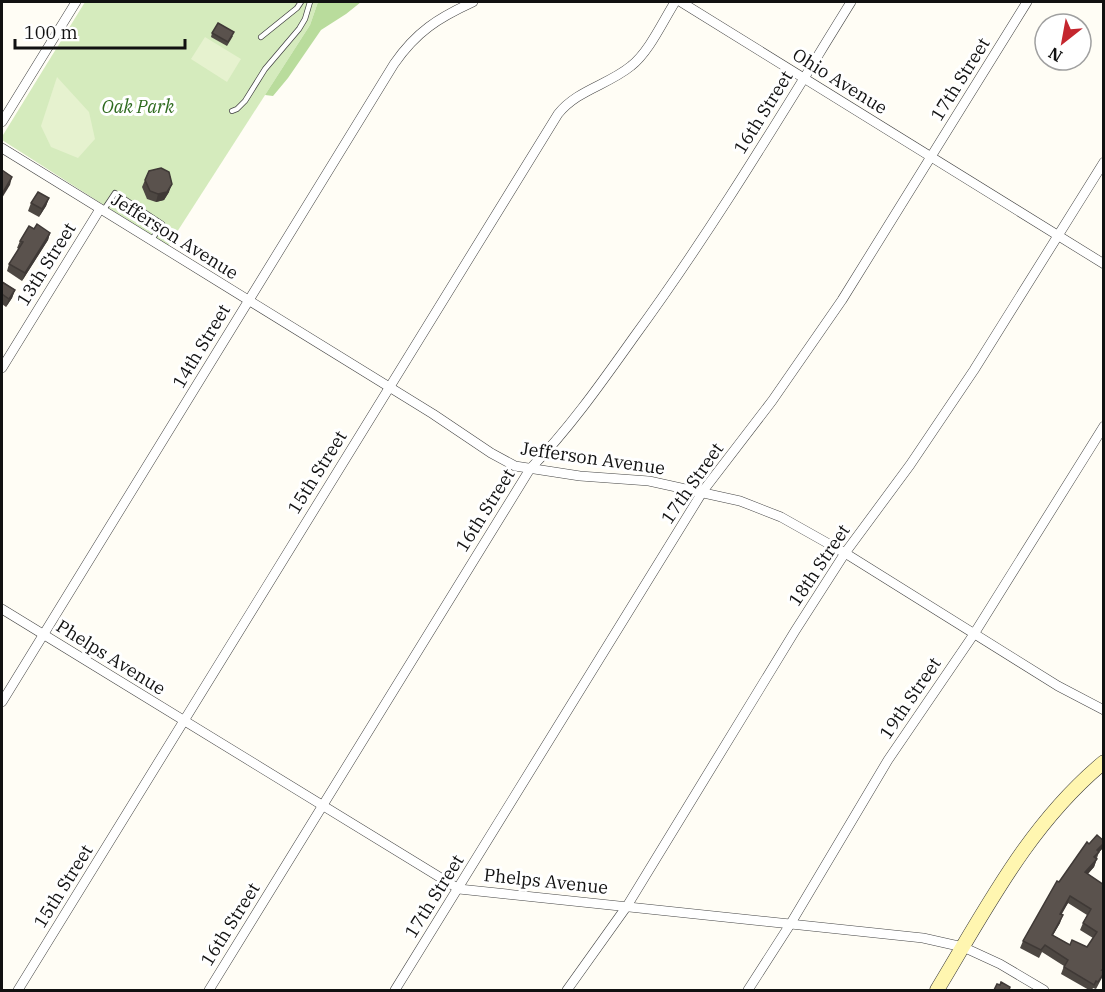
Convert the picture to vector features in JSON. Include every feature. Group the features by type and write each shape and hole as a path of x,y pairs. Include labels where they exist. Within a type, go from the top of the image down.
{"street":[{"path":"2,122 76,2"},
{"name":"14th Street","path":"2,702 404,50 430,25 472,2"},
{"name":"15th Street","path":"18,990 558,114 578,95 623,72 638,60 675,2"},
{"name":"Ohio Avenue","path":"681,2 1104,264"},
{"name":"16th Street","path":"208,990 530,469 614,365 671,286 724,206 851,2"},
{"name":"17th Street","path":"395,990 703,491 813,343 1027,2"},
{"name":"Jefferson Avenue","path":"2,148 515,466 580,476 649,481 703,491 740,501 781,517 845,553 1058,686 1104,710"},
{"name":"18th Street","path":"567,990 627,906 845,553 950,407 1104,162"},
{"name":"13th Street","path":"2,368 101,210"},
{"name":"19th Street","path":"748,990 791,923 888,760 974,634 1104,426"},
{"name":"Phelps Avenue","path":"2,609 459,889 923,939 963,947 1000,964 1044,990"},
{"path":"937,990 1036,831 1059,804 1104,762"}],"lane":[{"path":"261,37 297,8 301,2"},
{"path":"232,111 245,101 265,69 299,29 310,2"},
{"path":"101,210 115,193 162,224 151,241"}],"green space":[{"name":"Oak Park","path":"85,2 318,2 310,25 168,246 2,140"},
{"path":"318,2 361,2 321,30 273,96 265,95 310,25"},
{"path":"205,37 241,59 227,82 191,59"},
{"path":"57,77 89,112 95,139 78,158 51,147 41,126"}],"building":[{"path":"218,23 234,32 228,42 212,33"},
{"path":"161,168 169,172 172,184 167,192 158,194 150,191 145,180 149,171"},
{"path":"2,170 12,177 2,194"},
{"path":"38,192 49,198 42,209 31,203"},
{"path":"37,224 50,233 25,273 9,264 23,242 20,241 29,226 34,229"},
{"path":"2,282 15,290 9,299 2,294"},
{"path":"1097,835 1104,841 1094,857 1097,859 1085,872 1104,885 1104,968 1102,970 1104,973 1094,985 1064,967 1068,960 1045,945 1041,950 1023,941 1057,881 1059,882 1087,842 1089,844","holes":["1070,896 1091,909 1083,923 1097,932 1087,947 1072,940 1070,945 1052,935"]},
{"path":"1001,982 1010,987 1009,990 994,990"}]}
